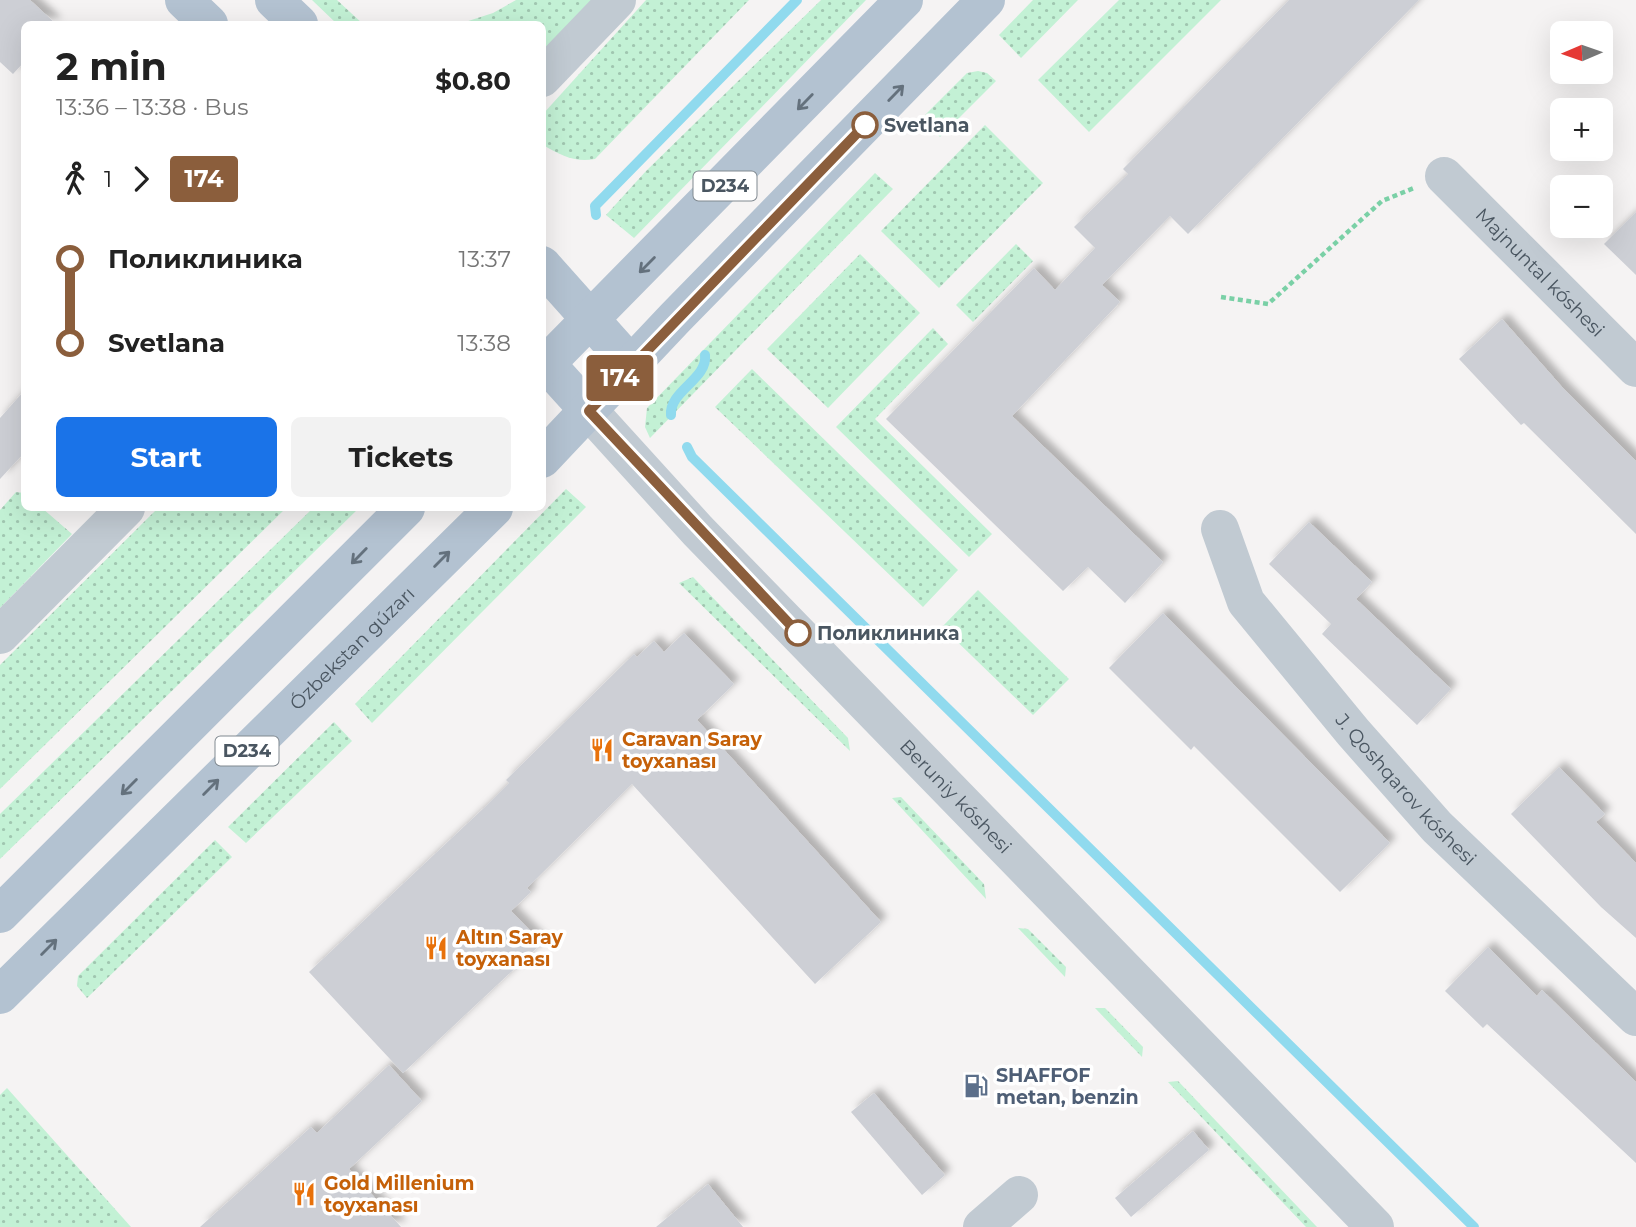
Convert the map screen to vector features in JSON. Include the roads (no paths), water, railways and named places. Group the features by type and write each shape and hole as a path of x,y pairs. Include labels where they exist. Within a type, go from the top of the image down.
{"main road":[{"path":"184,0 206,21"},
{"path":"274,0 296,21"},
{"name":"D234","path":"546,362 592,320 904,0"},
{"name":"D234","path":"546,456 986,0"},
{"path":"546,269 632,366"},
{"name":"Beruniy kóshesi","path":"546,366 589,411"},
{"name":"D234","path":"0,914 403,511"},
{"name":"Ózbekstan gúzarı","path":"0,995 491,511"}],"street":[{"path":"546,74 618,0"},
{"name":"Majnuntal kóshesi","path":"1444,176 1636,368"},
{"name":"Beruniy kóshesi","path":"589,411 703,536 1376,1227"},
{"path":"0,635 123,511"},
{"name":"J. Qoshqarov kóshesi","path":"1220,528 1246,602 1353,732 1437,827 1636,1017"},
{"path":"982,1227 1019,1195"}],"waterway":[{"path":"596,215 595,206 797,0"},
{"path":"671,415 676,399 701,371 705,355"},
{"path":"687,447 692,457 1474,1227"}],"place":[{"name":"Svetlana","path":"865,125"},
{"name":"Поликлиника","path":"798,633"},
{"name":"Caravan Saray toyxanası","path":"602,750"},
{"name":"Altın Saray toyxanası","path":"436,948"},
{"name":"SHAFFOF metan, benzin","path":"976,1086"},
{"name":"Gold Millenium toyxanası","path":"304,1194"}]}
